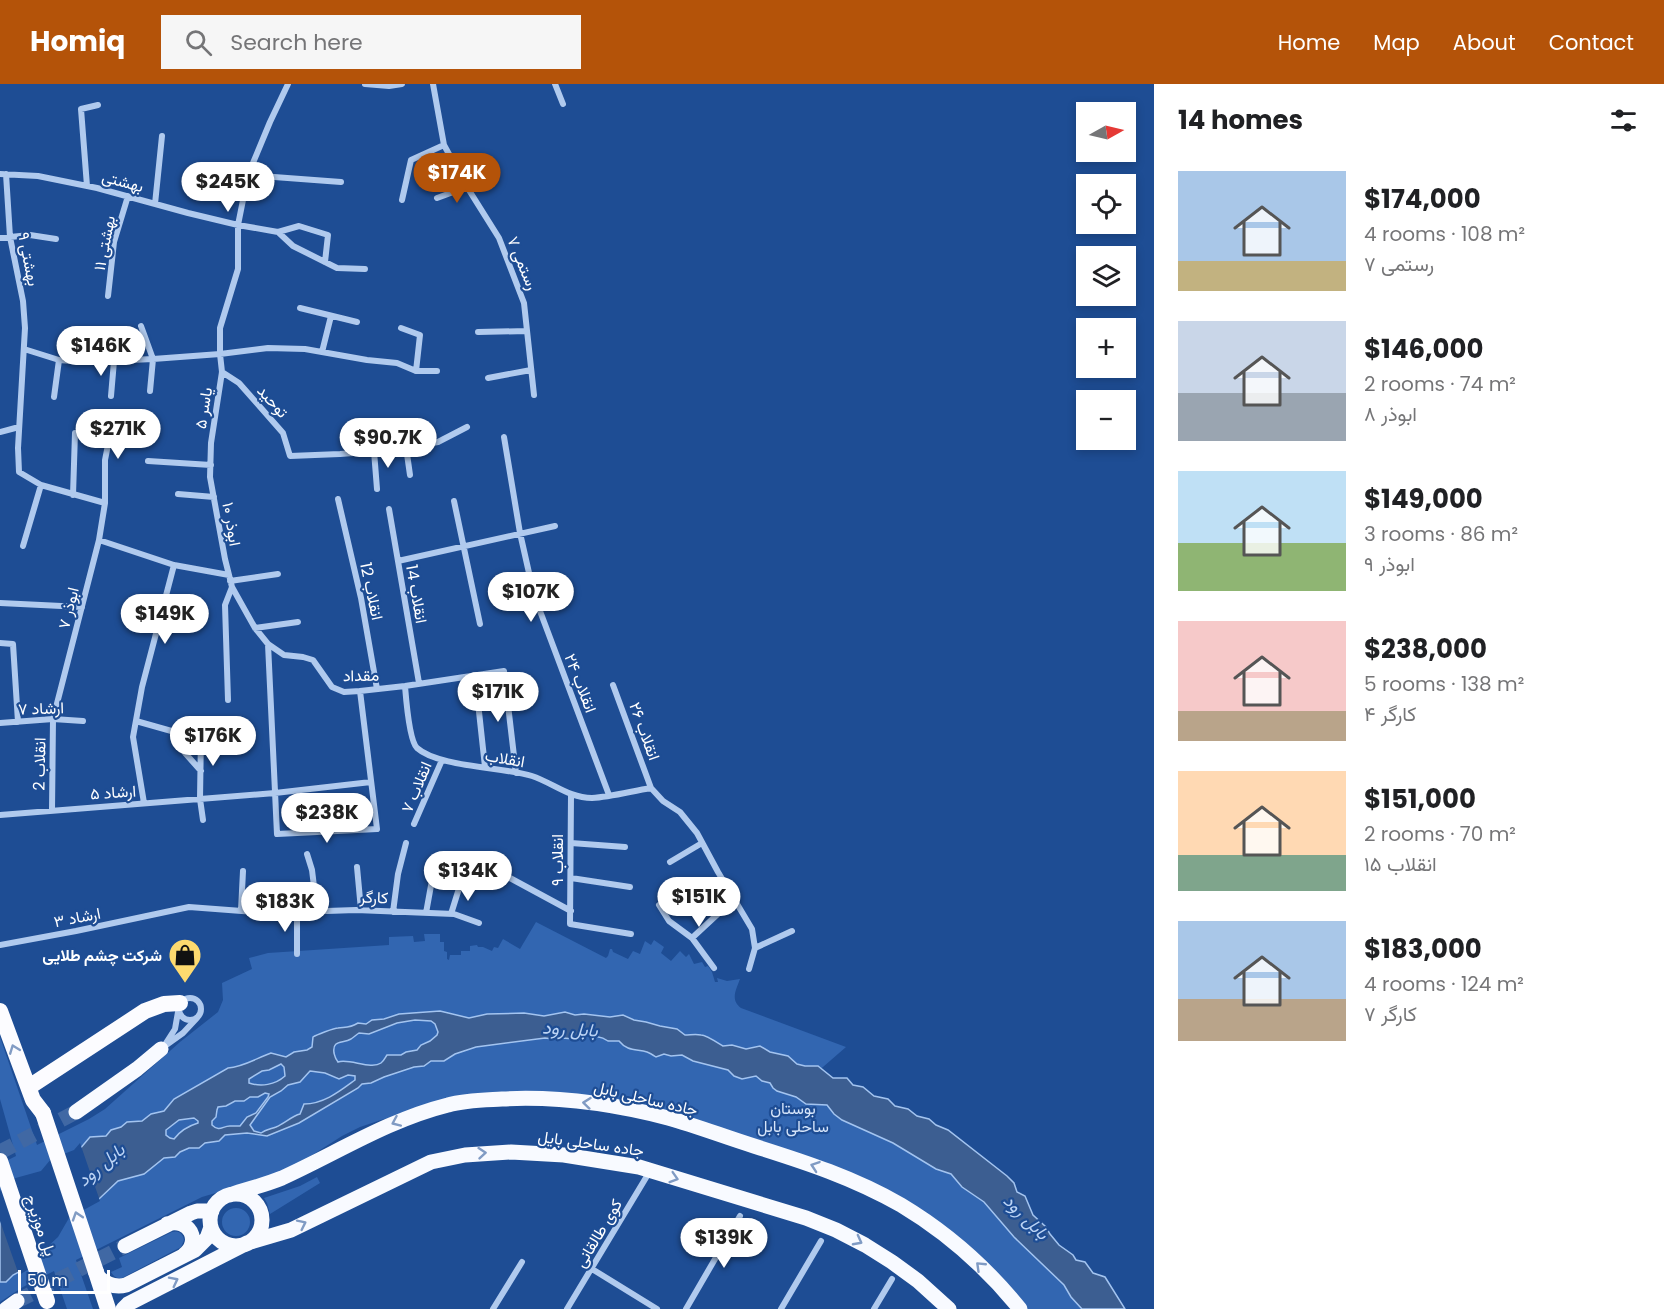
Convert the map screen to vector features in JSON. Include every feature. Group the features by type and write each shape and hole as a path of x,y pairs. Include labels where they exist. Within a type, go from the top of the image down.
{"highway":[{"path":"35,1100 145,1011 164,1004 179,1006"},
{"path":"0,1011 35,1100 108,1309"},
{"name":"پل موزیرج","path":"0,1161 49,1305"}],"main road":[{"path":"76,1112 161,1049"},
{"name":"جاده ساحلی بابل","path":"230,1195 283,1177 404,1118 448,1105 477,1100 518,1098 596,1104 669,1119 819,1167 862,1185 902,1206 949,1239 992,1277 1020,1309"},
{"name":"جاده ساحلی بایل","path":"247,1243 286,1232 416,1168 448,1157 483,1153 540,1153 621,1163 651,1170 806,1218 836,1230 892,1262 918,1281 949,1309"},
{"path":"97,1274 109,1284 121,1286 195,1250 210,1234 212,1211 219,1200 230,1195 242,1195 257,1205 261,1216 260,1228 254,1238 128,1304 123,1309"},
{"path":"125,1246 191,1213 212,1211"},
{"path":"168,1224 178,1222 188,1227 191,1232 193,1237 191,1247 184,1256"},
{"path":"211,1227 217,1237 226,1244 238,1246 247,1243"}],"street":[{"name":"یاسر ۵","path":"211,465 211,443 222,372 220,328 238,268 238,225 248,175 288,84"},
{"path":"365,84 389,86 402,84"},
{"name":"رستمی ۷","path":"433,84 444,146 499,238 524,303 534,395"},
{"path":"555,84 563,104"},
{"path":"87,186 81,110 98,105"},
{"path":"155,204 162,136"},
{"path":"402,200 411,160 444,146"},
{"name":"بهشتی","path":"3,174 38,176 87,186 238,225 278,232"},
{"name":"بهشتی ۹","path":"3,174 10,237 23,301 25,328 19,427 19,472 41,485"},
{"path":"248,175 341,182"},
{"path":"437,198 467,187"},
{"name":"بهشتی ۱۱","path":"108,296 114,242 128,196"},
{"path":"278,232 299,226 328,235 325,262"},
{"path":"278,232 293,246 337,268 365,269"},
{"path":"0,238 30,235 56,239"},
{"path":"300,308 357,322"},
{"path":"322,352 331,316"},
{"path":"141,326 153,359 150,391"},
{"path":"401,328 420,335 416,371"},
{"path":"478,332 527,331"},
{"path":"24,350 59,360 86,362 220,354 268,348 305,349 397,363 416,371 437,371"},
{"path":"54,397 59,360"},
{"path":"111,396 114,361"},
{"path":"488,378 531,370"},
{"name":"توحید","path":"222,372 239,383 283,433 290,456 374,451 438,442 467,427"},
{"name":"ابوذر ۷","path":"53,719 99,540 105,503 105,460 116,414"},
{"path":"0,432 19,427"},
{"path":"361,428 362,452"},
{"path":"73,495 75,433"},
{"name":"انقلاب ۲۴","path":"504,438 520,533 534,595 609,795"},
{"path":"406,447 410,475"},
{"path":"374,451 377,489"},
{"path":"148,461 211,465"},
{"name":"ابوذر ۱۰","path":"211,465 210,477 230,581"},
{"path":"23,546 41,485 105,503"},
{"path":"178,494 214,498"},
{"name":"انقلاب 12","path":"338,499 361,598 377,689"},
{"path":"454,501 480,624"},
{"name":"انقلاب 14","path":"389,509 419,684"},
{"path":"398,561 555,526"},
{"path":"99,540 230,581 278,574"},
{"path":"144,803 133,737 142,687 174,565"},
{"path":"228,699 225,605 230,581"},
{"name":"مقداد","path":"230,581 255,628 268,644 284,655 313,660 332,687 344,692 405,686 504,671 516,772"},
{"path":"0,603 82,607"},
{"path":"255,628 298,622"},
{"path":"0,643 13,644 18,722"},
{"path":"268,644 277,834 377,830 360,691"},
{"path":"476,684 485,768"},
{"name":"انقلاب ۲۶","path":"614,685 651,788"},
{"name":"انقلاب","path":"405,686 415,747 427,754 442,760 534,777 572,795 592,798 651,788"},
{"name":"ارشاد ۷","path":"0,723 53,719 83,721"},
{"name":"انقلاب 2","path":"52,810 53,719"},
{"path":"136,721 175,732 185,753 201,771"},
{"path":"201,734 200,799 203,820"},
{"name":"انقلاب ۷","path":"414,824 442,760"},
{"name":"ارشاد ۵","path":"0,815 274,793 371,782"},
{"path":"651,788 663,801 680,812 697,833 752,929 755,948 749,969"},
{"name":"انقلاب ۹","path":"572,795 570,924 631,934"},
{"path":"393,912 398,874 406,843"},
{"path":"571,843 625,847"},
{"path":"670,862 702,843"},
{"path":"307,854 312,870 316,911"},
{"path":"357,867 361,910"},
{"path":"241,911 243,871"},
{"path":"571,878 630,887"},
{"path":"510,879 571,911"},
{"path":"426,913 432,880"},
{"path":"451,914 461,882"},
{"path":"692,938 734,899"},
{"path":"659,905 669,921 692,938 714,968"},
{"name":"کارگر","path":"159,914 189,907 297,912 361,910 451,914 479,923"},
{"path":"297,912 297,954"},
{"name":"ارشاد ۳","path":"0,945 159,914"},
{"path":"755,948 792,931"},
{"path":"188,998 196,1000 201,1011 198,1016 183,1033 161,1049 175,1029 179,1006 188,998"},
{"path":"179,1006 183,1018 194,1020 198,1016"},
{"name":"کوی طالقانی","path":"567,1309 651,1170"},
{"path":"686,1309 740,1216"},
{"path":"781,1309 821,1241"},
{"path":"493,1309 522,1262"},
{"path":"592,1269 657,1309"},
{"path":"874,1309 892,1279"}],"green space":[{"name":"بوستان ساحلی بابل","path":"536,922 606,958 612,949 613,952 628,959 633,951 640,954 645,941 651,945 654,940 664,947 661,953 671,961 680,951 686,957 689,954 694,964 702,962 705,967 708,966 715,982 718,982 717,978 727,981 740,979 735,998 741,1008 846,1047 808,1080 1028,1224 1100,1282 1119,1309 1020,1309 975,1261 851,1180 596,1104 448,1105 384,1119 342,1136 295,1166 253,1182 202,1197 76,1260 93,1309 67,1309 54,1271 0,1302 0,1164 16,1156 0,1099 0,1037 37,1145 105,1109 180,1042 218,1012 223,1000 222,983 252,969 249,958 268,953 389,945 389,937 413,936 414,942 425,941 424,934 440,934 440,942 444,942 444,951 447,952 449,960 450,955 461,955 461,951 470,951 470,946 477,945 492,951 494,947 498,948 503,939 520,949"},
{"path":"317,1177 320,1183 270,1214 264,1198 300,1186"},
{"path":"236,1208 246,1212 250,1222 246,1232 236,1236 226,1232 222,1222 226,1212"},
{"path":"172,1232 178,1232 183,1236 181,1247 122,1278 117,1278 112,1274 111,1272 122,1267 119,1258"}],"water":[{"name":"بابل رود","path":"440,1011 469,1018 487,1014 524,1013 544,1016 565,1012 575,1015 610,1017 623,1015 634,1020 677,1029 685,1035 703,1035 723,1046 732,1045 746,1049 760,1046 770,1052 788,1056 797,1064 818,1066 833,1078 847,1078 853,1085 863,1087 874,1096 888,1099 895,1106 908,1109 917,1116 929,1119 948,1130 1007,1176 1014,1183 1017,1192 1025,1196 1033,1215 1046,1227 1059,1245 1076,1260 1085,1262 1093,1273 1105,1277 1125,1309 1082,1309 1064,1285 1014,1237 984,1202 962,1187 951,1174 936,1169 893,1143 842,1120 827,1105 806,1104 796,1097 777,1091 770,1083 756,1076 742,1079 734,1076 728,1070 693,1061 682,1055 664,1054 656,1057 647,1052 628,1048 619,1041 608,1041 587,1034 576,1039 545,1038 476,1047 455,1054 444,1061 431,1061 424,1066 414,1067 371,1083 362,1084 299,1123 267,1136 247,1133 225,1135 219,1141 205,1143 199,1148 189,1148 175,1157 164,1158 144,1174 118,1181 99,1199 70,1213 19,1272 6,1282 0,1282 0,1196 43,1174 79,1150 90,1137 106,1136 111,1130 127,1122 142,1121 151,1114 164,1111 174,1099 228,1068 245,1064 271,1053 286,1057 312,1047 313,1037 325,1032 358,1023 366,1024 372,1020 399,1014","holes":["415,1020 431,1021 438,1032 417,1050 401,1055 387,1055 377,1065 338,1062 336,1059 334,1053 336,1044 351,1039 359,1033 369,1034 397,1023","281,1064 284,1067 285,1076 268,1084 249,1083 249,1079 262,1071","310,1071 325,1073 339,1079 348,1075 355,1076 355,1080 331,1096 318,1102 304,1104 300,1114 261,1133 254,1131 250,1125 270,1097 288,1085 300,1082","269,1094 256,1113 247,1117 240,1126 219,1129 212,1125 218,1107 235,1101 244,1101 250,1097","194,1118 198,1121 174,1139 166,1135 166,1130 179,1120"]}],"pier":[{"path":"80,1143 100,1201 69,1218 58,1237 29,1269 19,1275 0,1221 0,1191 12,1179 41,1171 51,1159 74,1150"}],"tunnel":[{"path":"0,1152 76,1112"},
{"path":"17,1301 125,1246"}],"place":[{"name":"شرکت چشم طلایی","path":"185,984"}]}
